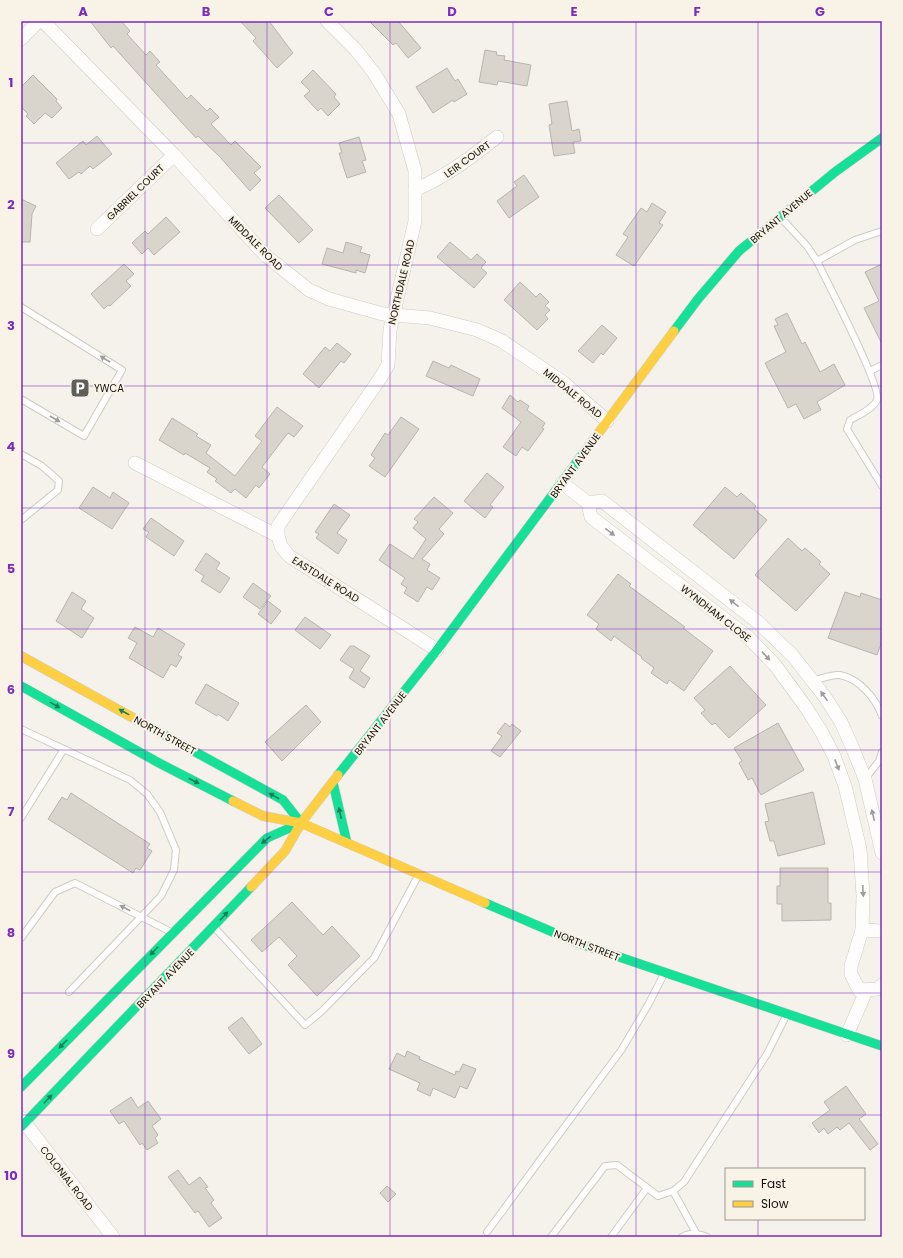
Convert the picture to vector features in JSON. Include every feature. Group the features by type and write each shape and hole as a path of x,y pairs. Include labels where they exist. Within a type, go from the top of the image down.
{"main road":[{"name":"BRYANT AVENUE","path":"22,1123 214,927 285,851 301,823 436,650 703,293 739,251 779,216 835,172 882,138"},
{"name":"NORTH STREET","path":"21,656 283,800 301,823"},
{"name":"NORTH STREET","path":"21,686 159,763 263,816 301,823 419,875 578,942 664,973 882,1046"},
{"path":"333,782 347,843"},
{"name":"BRYANT AVENUE","path":"21,1087 172,932 267,838 301,823"}],"street":[{"path":"21,39 39,21"},
{"name":"MIDDALE ROAD","path":"43,21 174,155 266,256 288,275 309,290 329,299 382,314 430,318 476,330 502,341 564,383 607,421"},
{"name":"NORTHDALE ROAD","path":"278,536 278,526 388,365 390,330 415,222 415,171 400,114 370,67 356,50 327,21"},
{"name":"LEIR COURT","path":"415,190 441,178 463,164 497,137"},
{"name":"GABRIEL COURT","path":"97,229 174,155"},
{"path":"135,463 278,536"},
{"name":"WYNDHAM CLOSE","path":"562,483 588,503 591,517 748,637 775,665 805,706 834,756 845,786 860,849 863,896 862,930 851,966 851,974 859,990 866,991"},
{"name":"WYNDHAM CLOSE","path":"588,503 602,501 759,623 793,656 840,722 865,779 882,853"},
{"name":"EASTDALE ROAD","path":"278,536 281,546 289,556 436,650"},
{"path":"748,637 759,623"},
{"path":"845,786 865,779"},
{"path":"862,930 882,931"},
{"path":"847,1035 866,991 878,989 882,986"},
{"name":"COLONIAL ROAD","path":"22,1123 113,1237"}],"lane":[{"path":"779,216 806,246 817,261 870,371 878,395 877,401 868,410 850,420 847,429 882,486"},
{"path":"817,261 855,240 882,231"},
{"path":"21,307 122,370 84,436 21,399"},
{"path":"870,371 882,365"},
{"path":"21,454 42,466 60,481 58,490 21,520"},
{"path":"812,681 840,675 852,681 863,687 871,696 882,716"},
{"path":"21,729 136,785 147,794 160,812 169,830 176,850 174,870 161,896 143,917 70,992"},
{"path":"21,818 64,749"},
{"path":"865,779 879,761 882,752"},
{"path":"214,927 305,1025 322,1011 374,958 419,875"},
{"path":"21,938 55,892 75,883 172,932"},
{"path":"487,1232 622,1049 648,1005 664,973"},
{"path":"550,1237 605,1166 617,1165 658,1196 673,1191 684,1182 767,1054 787,1015"},
{"path":"611,1237 647,1188"},
{"path":"673,1191 696,1234"},
{"path":"682,1237 696,1234 707,1237"}],"building":[{"path":"90,21 121,21 130,31 127,34 146,55 150,51 160,62 156,65 187,99 191,95 207,111 210,108 219,117 211,124 231,145 235,141 261,167 254,173 261,180 250,191 220,157 198,136 196,138 113,46 111,48"},
{"path":"240,21 269,21 293,53 277,68 253,41 256,38"},
{"path":"369,21 398,21 421,48 408,58 396,43 393,45"},
{"path":"485,50 497,52 496,55 505,56 504,60 531,65 527,86 498,81 497,85 479,82"},
{"path":"447,68 455,81 458,79 467,94 454,102 453,100 433,113 416,87"},
{"path":"313,70 336,94 334,97 340,104 328,116 321,108 318,111 304,96 310,91 301,82"},
{"path":"33,75 57,99 56,101 62,108 52,118 45,113 34,124 26,116 28,114 21,107 21,87"},
{"path":"567,101 572,131 579,129 581,141 573,142 575,153 554,156 549,125 552,124 549,104"},
{"path":"97,136 112,154 93,169 90,166 81,174 79,172 69,179 56,163 83,141 86,145"},
{"path":"359,137 366,160 362,161 366,172 347,178 339,153 342,153 339,143"},
{"path":"524,175 539,197 509,218 497,201 517,186 514,182"},
{"path":"279,195 313,230 299,243 265,208"},
{"path":"21,199 36,206 32,214 30,242 21,242"},
{"path":"652,203 666,212 659,223 663,225 634,266 616,255 628,237 623,234 641,208 647,212"},
{"path":"166,217 180,232 154,255 148,248 142,254 132,243 145,231 148,234"},
{"path":"346,242 362,247 360,252 370,255 365,273 356,270 356,273 322,264 327,248 343,253"},
{"path":"450,242 471,260 477,254 486,262 481,268 487,273 474,288 437,257"},
{"path":"124,264 134,274 126,281 131,286 110,306 108,305 104,309 91,294"},
{"path":"882,264 882,344 864,308 879,301 865,272"},
{"path":"520,282 536,297 540,293 549,302 545,306 550,310 545,315 548,319 537,330 504,300"},
{"path":"787,313 802,344 805,342 820,372 834,364 845,385 817,402 821,410 804,419 796,404 788,408 765,363 786,352 774,326 778,325 775,319"},
{"path":"602,325 617,338 603,355 601,353 593,363 578,351"},
{"path":"337,343 351,354 344,363 341,361 319,388 303,374 325,347 330,351"},
{"path":"433,361 449,368 451,365 480,379 473,396 426,376"},
{"path":"510,395 518,402 520,400 529,406 527,410 545,423 542,428 544,429 528,451 522,447 516,456 503,447 521,422 502,408"},
{"path":"277,407 303,426 294,437 288,433 262,467 270,474 259,488 256,485 246,498 235,489 231,493 215,481 217,479 207,472 210,468 159,440 172,418 198,434 196,436 211,445 206,453 235,476 262,441 255,436"},
{"path":"401,417 419,429 385,477 369,466 375,458 371,455 385,433 388,435"},
{"path":"487,473 504,487 490,505 493,507 485,518 464,501"},
{"path":"93,487 110,498 113,492 129,503 112,529 79,508"},
{"path":"725,487 737,497 741,493 756,506 754,509 767,520 734,559 693,525"},
{"path":"434,497 453,513 439,529 444,534 422,559 430,564 427,570 440,578 432,590 427,587 418,602 404,593 407,588 401,584 405,578 379,560 390,544 413,559 426,539 413,528 418,522 414,519"},
{"path":"334,504 350,515 337,533 347,540 338,554 316,538 319,534 315,532"},
{"path":"151,518 184,541 174,556 146,537 149,532 143,529"},
{"path":"788,538 802,551 805,548 821,562 819,564 830,574 796,611 755,575"},
{"path":"206,553 220,563 216,569 230,578 220,593 201,581 204,576 195,570"},
{"path":"618,574 631,584 629,586 685,627 683,628 713,651 684,691 669,680 667,684 651,673 654,668 641,658 642,657 614,636 611,641 596,629 599,624 587,615"},
{"path":"253,583 271,596 260,609 243,597"},
{"path":"72,592 86,601 81,609 94,618 82,638 56,621"},
{"path":"845,592 860,597 861,593 882,600 882,641 877,655 828,638"},
{"path":"268,601 281,611 271,624 258,614"},
{"path":"305,617 331,635 320,649 295,630"},
{"path":"135,627 153,637 158,628 185,644 178,655 182,657 176,667 171,664 163,678 129,658 137,643 128,638"},
{"path":"350,646 354,646 370,656 360,671 370,678 364,688 349,678 354,669 340,660"},
{"path":"730,666 766,705 729,738 715,723 712,725 701,713 705,710 694,698"},
{"path":"206,684 239,703 228,721 218,714 217,716 195,703"},
{"path":"306,705 321,722 282,761 265,742"},
{"path":"505,723 510,727 512,724 521,731 500,757 491,751 502,736 497,733"},
{"path":"778,723 804,770 761,795 752,778 748,780 739,763 742,761 734,748"},
{"path":"813,792 825,844 778,856 774,841 770,841 765,822 769,821 765,804"},
{"path":"71,793 150,844 147,848 152,851 140,870 136,868 133,873 48,819 62,797 67,800"},
{"path":"780,868 828,868 828,903 831,903 831,920 782,921 782,904 777,904 777,886 780,886"},
{"path":"292,902 323,935 332,926 360,956 317,996 288,965 297,956 279,937 262,952 251,940"},
{"path":"242,1017 262,1044 249,1054 228,1028"},
{"path":"407,1051 420,1057 419,1059 455,1075 456,1071 459,1072 463,1064 476,1069 467,1089 460,1086 455,1098 433,1088 430,1096 417,1090 420,1083 389,1069 397,1053 405,1057"},
{"path":"846,1086 866,1114 859,1119 878,1144 870,1150 849,1123 840,1130 837,1127 828,1134 824,1128 819,1133 812,1123 830,1110 824,1102"},
{"path":"131,1097 138,1108 148,1101 161,1119 152,1126 158,1135 155,1138 158,1143 147,1150 142,1143 140,1145 124,1121 119,1124 110,1111"},
{"path":"178,1170 189,1185 200,1177 208,1187 205,1188 214,1200 211,1203 222,1218 209,1227 198,1211 195,1213 168,1177"},
{"path":"387,1186 396,1194 388,1202 380,1193"}],"traffic: fast":[{"path":"674,331 698,299 739,251 835,172 882,138"},
{"path":"338,775 437,650 594,439"},
{"path":"21,686 159,763 233,801"},
{"path":"146,725 283,800 301,823"},
{"path":"333,783 347,843"},
{"path":"21,1087 267,838 301,823"},
{"path":"21,1127 251,887"},
{"path":"485,903 578,943 882,1046"}],"traffic: slow":[{"path":"594,439 674,331"},
{"path":"21,656 146,725"},
{"path":"251,887 285,851 301,823 338,775"},
{"path":"233,801 263,816 301,823 485,903"}],"place":[{"name":"YWCA","path":"80,388"}]}
